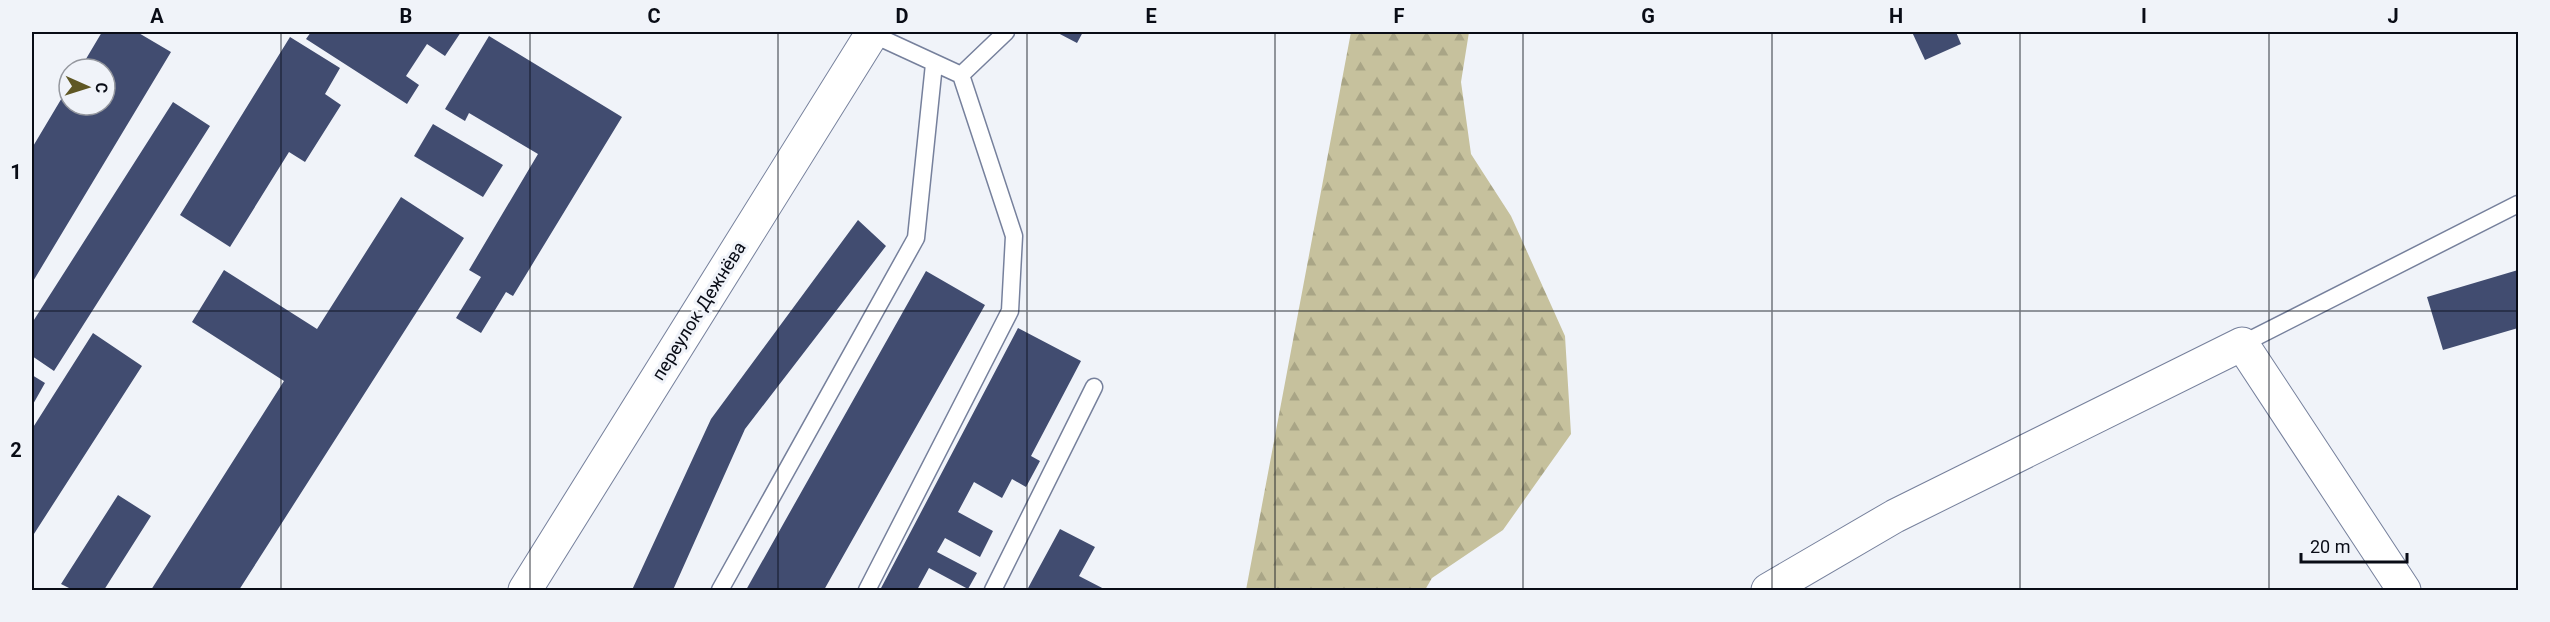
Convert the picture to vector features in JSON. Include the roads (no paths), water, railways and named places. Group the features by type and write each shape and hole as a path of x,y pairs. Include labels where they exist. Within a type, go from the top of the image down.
{"street":[{"name":"переулок Дежнёва","path":"525,591 873,33"},
{"path":"1768,591 1895,516 2242,344 2404,591"}],"lane":[{"path":"961,75 1006,32"},
{"path":"867,591 1010,311 1014,236 961,75 873,33"},
{"path":"720,591 916,238 934,64"},
{"path":"2242,344 2518,204"},
{"path":"993,591 1094,387"}]}
